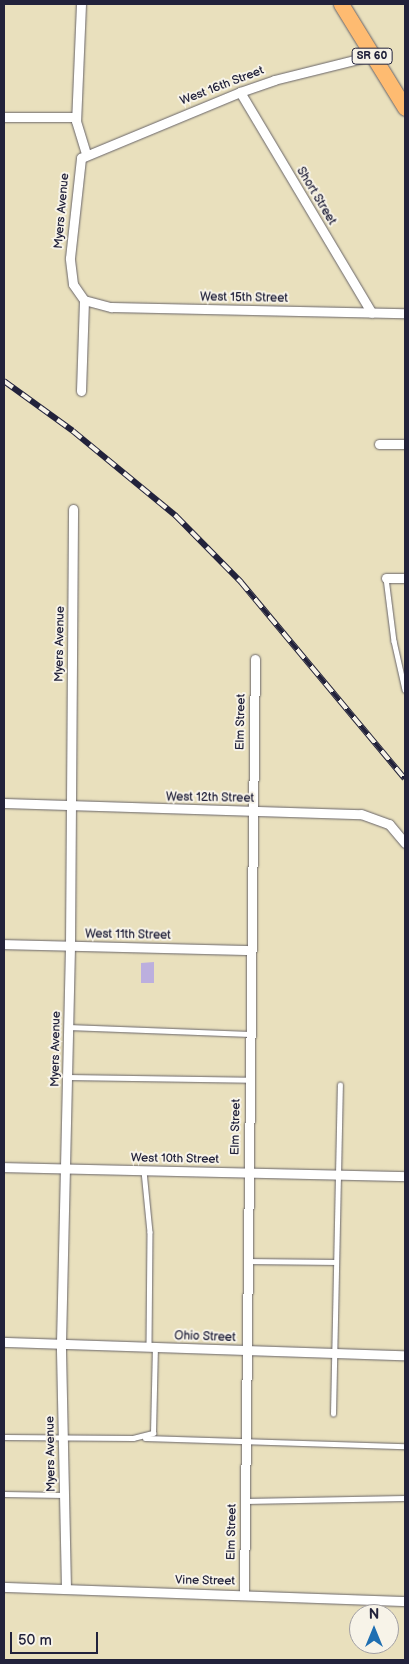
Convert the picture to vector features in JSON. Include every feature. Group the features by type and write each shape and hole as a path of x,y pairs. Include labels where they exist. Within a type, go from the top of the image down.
{"main road":[{"name":"SR 60","path":"341,4 371,56 405,108"}],"street":[{"path":"81,4 76,117 86,154"},
{"name":"West 16th Street","path":"86,154 274,80 371,56"},
{"name":"Short Street","path":"240,92 372,313"},
{"path":"4,117 76,117"},
{"name":"Myers Avenue","path":"84,300 73,284 70,258 79,164 86,154"},
{"path":"81,391 84,300"},
{"name":"West 15th Street","path":"84,300 111,307 405,313"},
{"path":"379,444 405,444"},
{"name":"Myers Avenue","path":"66,1590 61,1343 70,946 73,508"},
{"path":"386,578 405,578"},
{"name":"Elm Street","path":"244,1594 255,659"},
{"name":"West 12th Street","path":"4,803 70,807 366,815 389,824 405,843"},
{"name":"West 11th Street","path":"4,944 251,950"},
{"name":"West 10th Street","path":"4,1167 405,1176"},
{"name":"Ohio Street","path":"4,1342 405,1355"},
{"name":"Vine Street","path":"4,1587 405,1601"}],"lane":[{"path":"386,578 394,640 405,690"},
{"path":"68,1027 250,1034"},
{"path":"67,1078 249,1080"},
{"path":"333,1414 340,1085"},
{"path":"144,1171 150,1232 153,1433 145,1438"},
{"path":"247,1261 336,1262"},
{"path":"4,1437 145,1438 405,1446"},
{"path":"4,1494 64,1495"},
{"path":"245,1501 405,1498"}],"building":[{"path":"154,962 154,983 141,983 141,963"}],"railway":[{"path":"4,381 73,431 176,516 241,582 405,779"}]}
